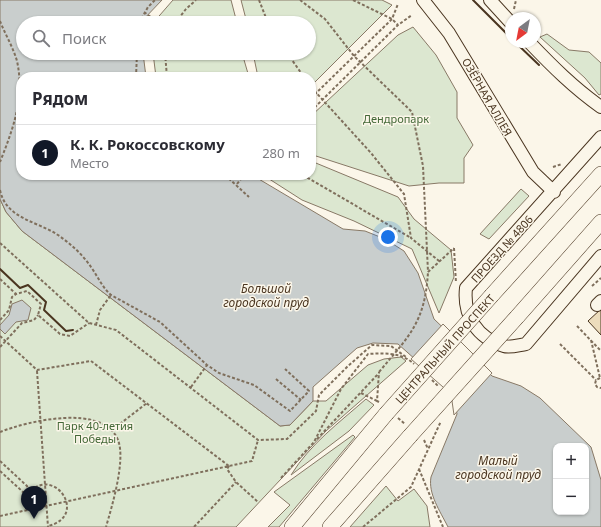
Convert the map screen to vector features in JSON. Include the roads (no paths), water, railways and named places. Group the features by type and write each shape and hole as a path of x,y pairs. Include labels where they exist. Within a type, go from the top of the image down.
{"main road":[{"name":"ЦЕНТРАЛЬНЫЙ ПРОСПЕКТ","path":"292,527 386,414 601,174"},
{"path":"330,527 601,222"}],"street":[{"name":"ОЗЁРНАЯ АЛЛЕЯ","path":"423,0 449,33 533,172 554,192"},
{"path":"490,0 505,16"},
{"path":"535,48 555,69 585,96 601,107"},
{"name":"ПРОЕЗД № 4806","path":"601,137 554,192 466,288 465,298 468,317 481,335 505,347 526,344 601,256"},
{"path":"592,266 601,275"}],"water":[{"name":"Большой городской пруд","path":"0,0 162,0 147,16 16,16 16,60 144,60 145,72 16,72 16,180 260,180 343,229 365,231 385,239 404,251 418,273 434,319 492,376 521,386 540,398 587,443 553,443 553,515 589,515 589,445 591,447 601,480 601,527 448,527 435,502 431,490 431,477 457,414 453,393 398,344 373,343 357,348 313,387 313,401 290,425 280,426 22,231 6,212 0,199"},
{"path":"22,300 31,308 28,320 16,322 5,334 0,329 0,325 9,315 12,304"}],"place":[{"name":"К. К. Рокоссовскому","path":"34,519"}],"park label":[{"name":"Дендропарк","path":"396,119"},
{"name":"Парк 40-летия Победы","path":"95,432"}],"water label":[{"name":"Малый городской пруд","path":"498,468"}]}
